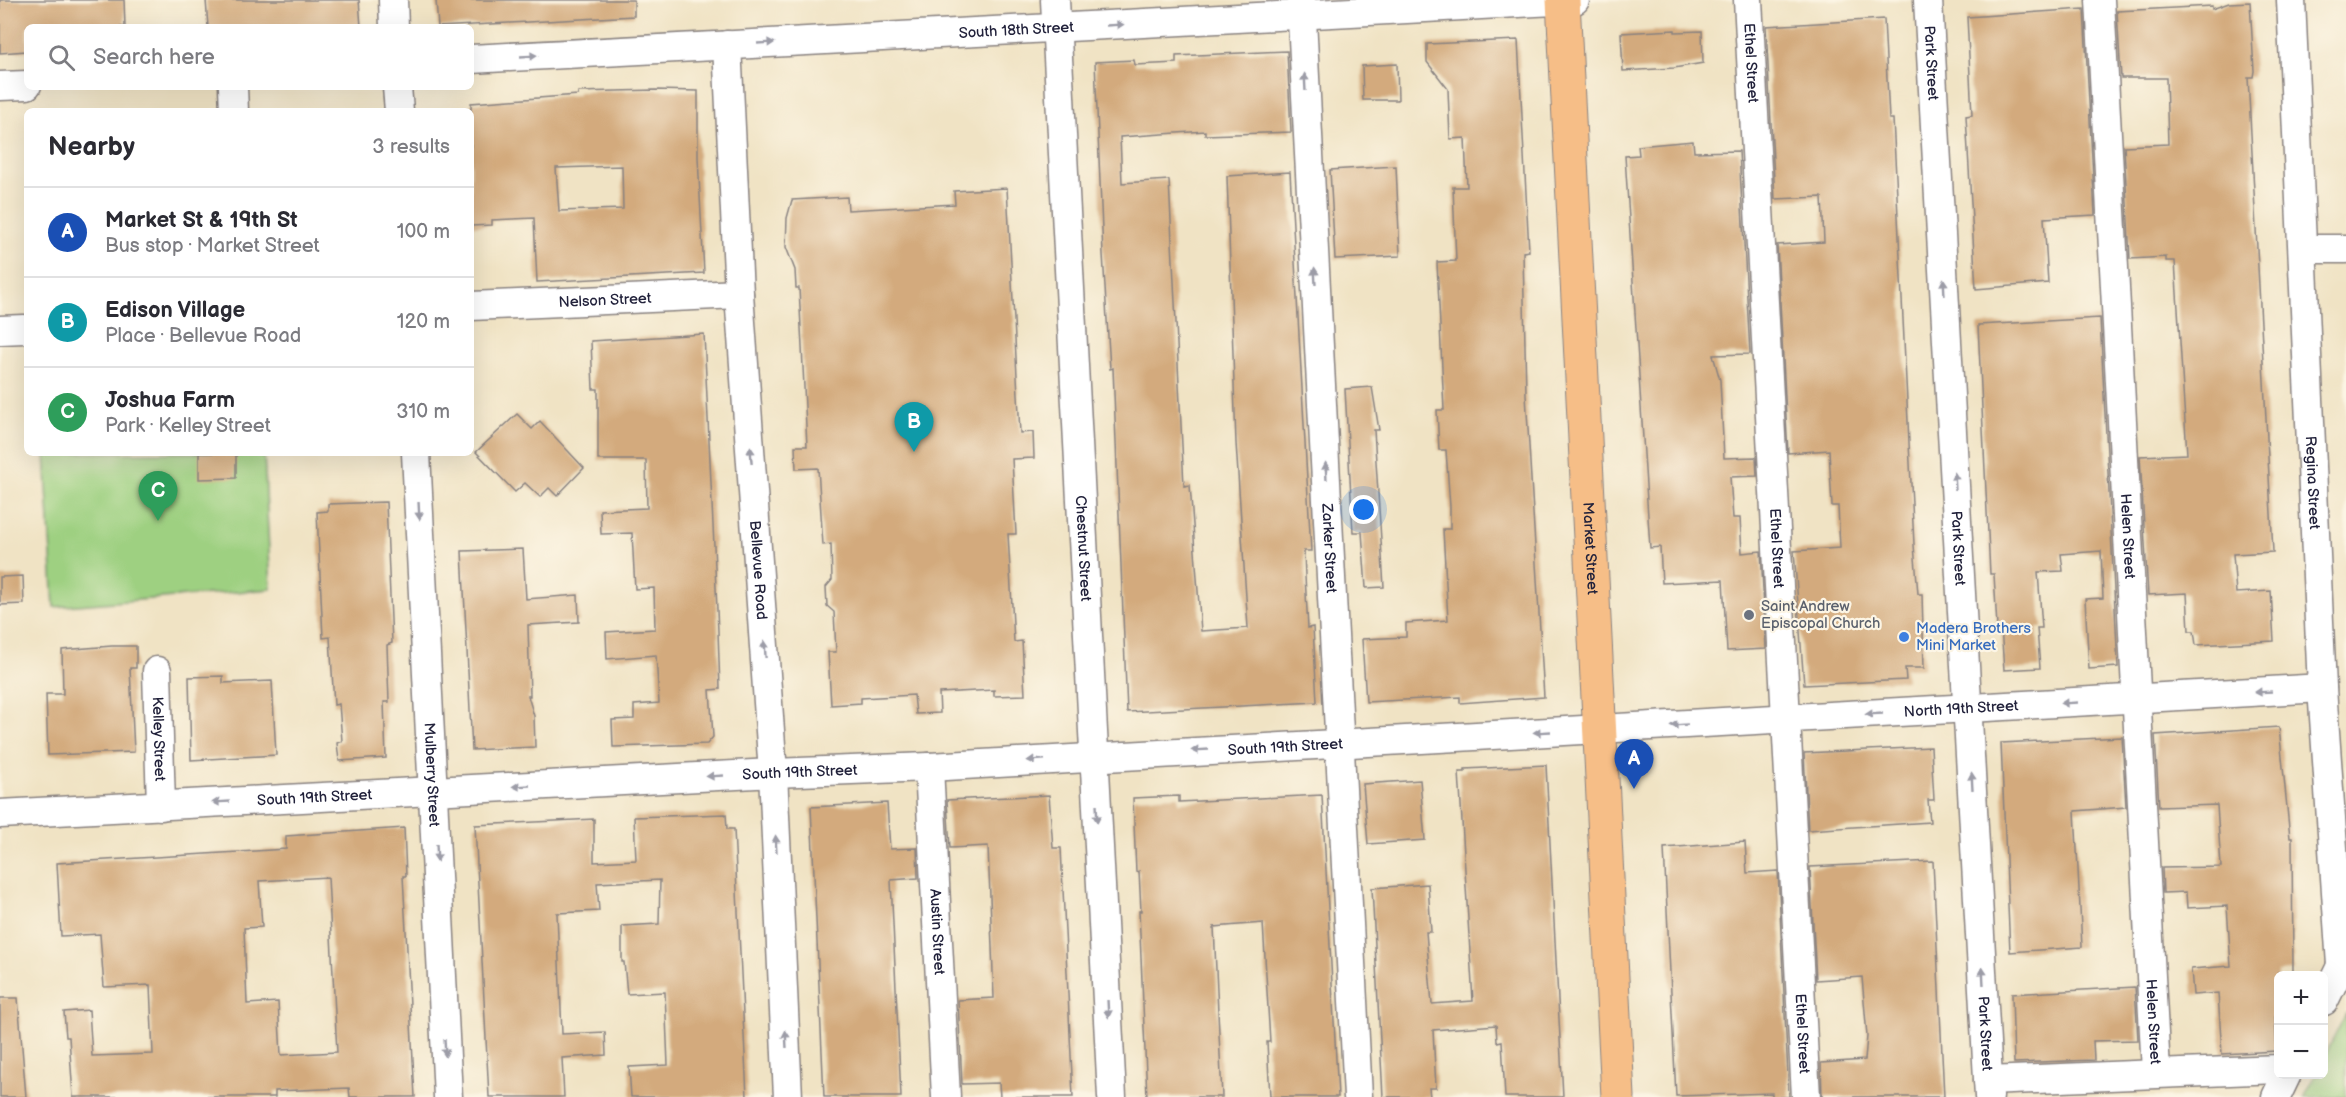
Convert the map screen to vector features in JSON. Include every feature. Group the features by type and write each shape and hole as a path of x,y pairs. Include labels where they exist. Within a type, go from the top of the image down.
{"main road":[{"name":"Market Street","path":"1563,0 1618,1097"}],"street":[{"path":"393,0 394,24"},
{"name":"South 18th Street","path":"474,59 727,45 1056,14 1575,0"},
{"name":"Ethel Street","path":"1748,0 1806,1097"},
{"name":"Park Street","path":"1928,0 1989,1089"},
{"name":"Helen Street","path":"2100,0 2156,1072"},
{"name":"Regina Street","path":"2291,0 2322,688 2344,960"},
{"name":"Zarker Street","path":"1301,7 1358,1097"},
{"name":"Chestnut Street","path":"1056,14 1112,1097"},
{"name":"Bellevue Road","path":"727,45 739,294 773,773 788,1097"},
{"path":"0,86 24,85"},
{"path":"233,90 234,108"},
{"path":"398,90 399,108"},
{"path":"2303,249 2346,249"},
{"name":"Nelson Street","path":"474,306 739,294"},
{"name":"Mulberry Street","path":"416,456 448,1097"},
{"name":"Kelley Street","path":"157,671 161,806"},
{"name":"North 19th Street","path":"1600,729 2322,688"},
{"name":"South 19th Street","path":"0,814 773,773 929,767 1600,729"},
{"name":"Austin Street","path":"929,767 946,1097"},
{"path":"2328,993 2344,960"},
{"path":"1989,1089 2156,1072 2274,1069"},
{"path":"2276,1097 2285,1079"}],"green space":[{"path":"45,456 264,456 271,589 54,607"},
{"path":"2346,1013 2346,1097 2304,1097 2314,1079 2328,1079 2328,1050"}],"building":[{"path":"0,0 124,0 125,24 24,24 24,51 0,53"},
{"path":"206,0 359,0 361,24 208,24"},
{"path":"436,0 634,0 634,16 474,25 438,24"},
{"path":"2250,2 2254,71 2253,77 2248,77 2273,552 2233,554 2236,593 2271,591 2274,641 2196,645 2194,631 2189,631 2187,593 2148,595 2140,456 2187,454 2175,261 2166,261 2166,257 2130,259 2124,146 2168,144 2166,78 2121,78 2117,11 2212,6 2212,9 2229,3"},
{"path":"2084,9 2095,215 2044,218 2048,283 1976,289 1966,116 1972,115 1967,17"},
{"path":"1884,19 1889,119 1893,119 1914,545 1918,594 1922,594 1924,668 1905,668 1906,680 1804,685 1794,551 1840,548 1838,506 1832,506 1829,450 1788,453 1777,245 1824,242 1822,197 1775,199 1766,26"},
{"path":"1675,30 1675,32 1702,31 1703,63 1674,68 1623,71 1621,33"},
{"path":"1518,40 1529,251 1523,252 1526,395 1544,697 1460,703 1460,697 1366,702 1362,639 1406,637 1406,623 1448,620 1443,529 1450,529 1450,507 1446,450 1439,450 1437,410 1444,410 1437,262 1456,261 1453,187 1467,187 1465,138 1450,139 1448,89 1427,62 1427,44"},
{"path":"1287,51 1291,132 1205,135 1205,131 1120,137 1122,183 1169,180 1184,486 1190,485 1201,631 1248,628 1236,443 1227,176 1290,172 1311,551 1304,551 1305,576 1308,628 1313,627 1317,702 1127,712 1113,368 1110,369 1103,254 1095,62 1134,60 1135,65 1176,63 1176,56"},
{"path":"1397,64 1398,100 1363,100 1362,66"},
{"path":"698,91 698,157 704,273 537,282 534,218 492,220 492,225 474,226 474,108 471,108 471,103 578,95 578,92","holes":["622,166 623,209 559,211 556,168"]},
{"path":"1693,141 1694,152 1739,151 1750,354 1713,355 1720,380 1724,458 1756,457 1757,476 1730,477 1733,518 1740,518 1742,553 1761,551 1766,649 1727,651 1723,580 1662,583 1660,547 1650,548 1625,156 1639,155 1638,146"},
{"path":"1396,166 1400,256 1335,259 1330,170"},
{"path":"1007,188 1020,433 1033,432 1034,458 1012,459 1016,534 1008,534 1014,642 1022,641 1025,695 994,696 994,690 939,693 940,713 916,714 914,695 861,698 861,703 831,705 828,652 836,652 834,612 827,606 826,587 832,580 831,544 823,545 818,468 796,469 795,446 807,446 799,288 796,288 795,270 786,247 787,218 792,200 847,197 848,210 955,204 954,191"},
{"path":"2100,318 2118,667 2089,669 2085,599 2103,598 2101,551 2061,554 2063,571 2038,572 2042,628 2037,628 2040,668 2004,670 2001,627 1997,627 1994,574 1990,574 1978,325"},
{"path":"704,334 720,689 710,690 713,737 707,744 613,747 612,720 634,719 634,705 659,703 656,655 607,659 606,632 655,629 654,588 635,589 632,533 601,534 600,510 647,508 646,460 598,460 598,389 593,389 591,341"},
{"path":"1372,387 1379,430 1374,430 1384,587 1366,588 1362,532 1353,532 1345,389"},
{"path":"517,414 532,429 540,421 584,468 557,496 549,488 540,497 525,483 515,492 476,452"},
{"path":"199,456 236,456 236,478 199,479"},
{"path":"386,502 392,643 387,645 389,702 384,702 386,758 339,761 337,743 342,741 339,704 334,705 330,637 323,638 317,512 328,511 328,504"},
{"path":"523,549 526,599 578,595 579,622 528,625 530,696 528,696 534,716 535,747 472,750 462,551"},
{"path":"23,576 24,604 0,605 0,577"},
{"path":"136,646 136,668 130,668 134,752 48,755 46,694 63,694 62,650"},
{"path":"223,676 223,683 272,681 276,755 191,760 189,677"},
{"path":"2279,727 2290,838 2292,838 2293,971 2274,971 2274,1051 2222,1054 2218,993 2193,995 2191,969 2231,966 2227,906 2187,908 2186,892 2163,893 2162,868 2221,867 2217,805 2159,807 2155,735"},
{"path":"2122,737 2126,807 2075,811 2082,947 2010,952 2001,743"},
{"path":"1931,747 1934,800 1928,800 1930,822 1808,830 1804,753"},
{"path":"1546,765 1563,1097 1505,1097 1502,1041 1497,1042 1496,1025 1433,1030 1436,1088 1429,1088 1430,1097 1383,1097 1372,888 1428,884 1431,932 1426,932 1432,1004 1473,1001 1459,772 1465,772 1465,769"},
{"path":"1420,780 1425,840 1368,844 1363,784"},
{"path":"1049,795 1053,848 1061,848 1073,1097 1000,1097 999,1083 962,1084 958,1000 994,998 988,846 950,848 947,800"},
{"path":"1322,795 1338,1097 1270,1097 1267,1042 1270,1042 1263,923 1214,927 1222,1097 1147,1097 1139,911 1141,911 1139,871 1136,872 1133,798 1179,796 1179,802"},
{"path":"887,803 890,849 917,848 918,878 891,880 901,1097 824,1097 811,807"},
{"path":"726,814 727,829 734,829 747,1097 631,1097 629,1067 668,1065 665,992 627,994 624,962 622,962 622,926 659,924 660,880 597,883 599,911 557,913 562,1034 605,1032 606,1055 562,1058 564,1097 489,1097 475,825 594,819 594,862 636,860 634,817"},
{"path":"404,828 406,876 403,876 415,1097 350,1097 349,1088 275,1091 275,1097 73,1097 69,1037 66,1037 64,1012 89,1010 92,1056 153,1054 150,985 104,987 100,934 61,936 57,863 286,849 286,836","holes":["328,877 337,1052 281,1055 278,1002 247,1004 244,928 262,927 259,881"]},
{"path":"1745,842 1747,873 1778,871 1789,1097 1772,1097 1772,1093 1676,1096 1664,848"},
{"path":"1933,861 1944,1097 1822,1097 1821,1063 1865,1060 1867,1036 1862,977 1816,980 1810,867"},
{"path":"2135,987 2138,1040 2093,1041 2094,1060 2014,1063 2012,994"},
{"path":"0,998 18,998 26,1097 0,1097"}],"place":[{"name":"Edison Village","path":"914,452"},
{"name":"Joshua Farm","path":"158,521"},
{"name":"Saint Andrew Episcopal Church","path":"1749,615"},
{"name":"Madera Brothers Mini Market","path":"1904,637"},
{"name":"Market St & 19th St","path":"1634,789"}]}
